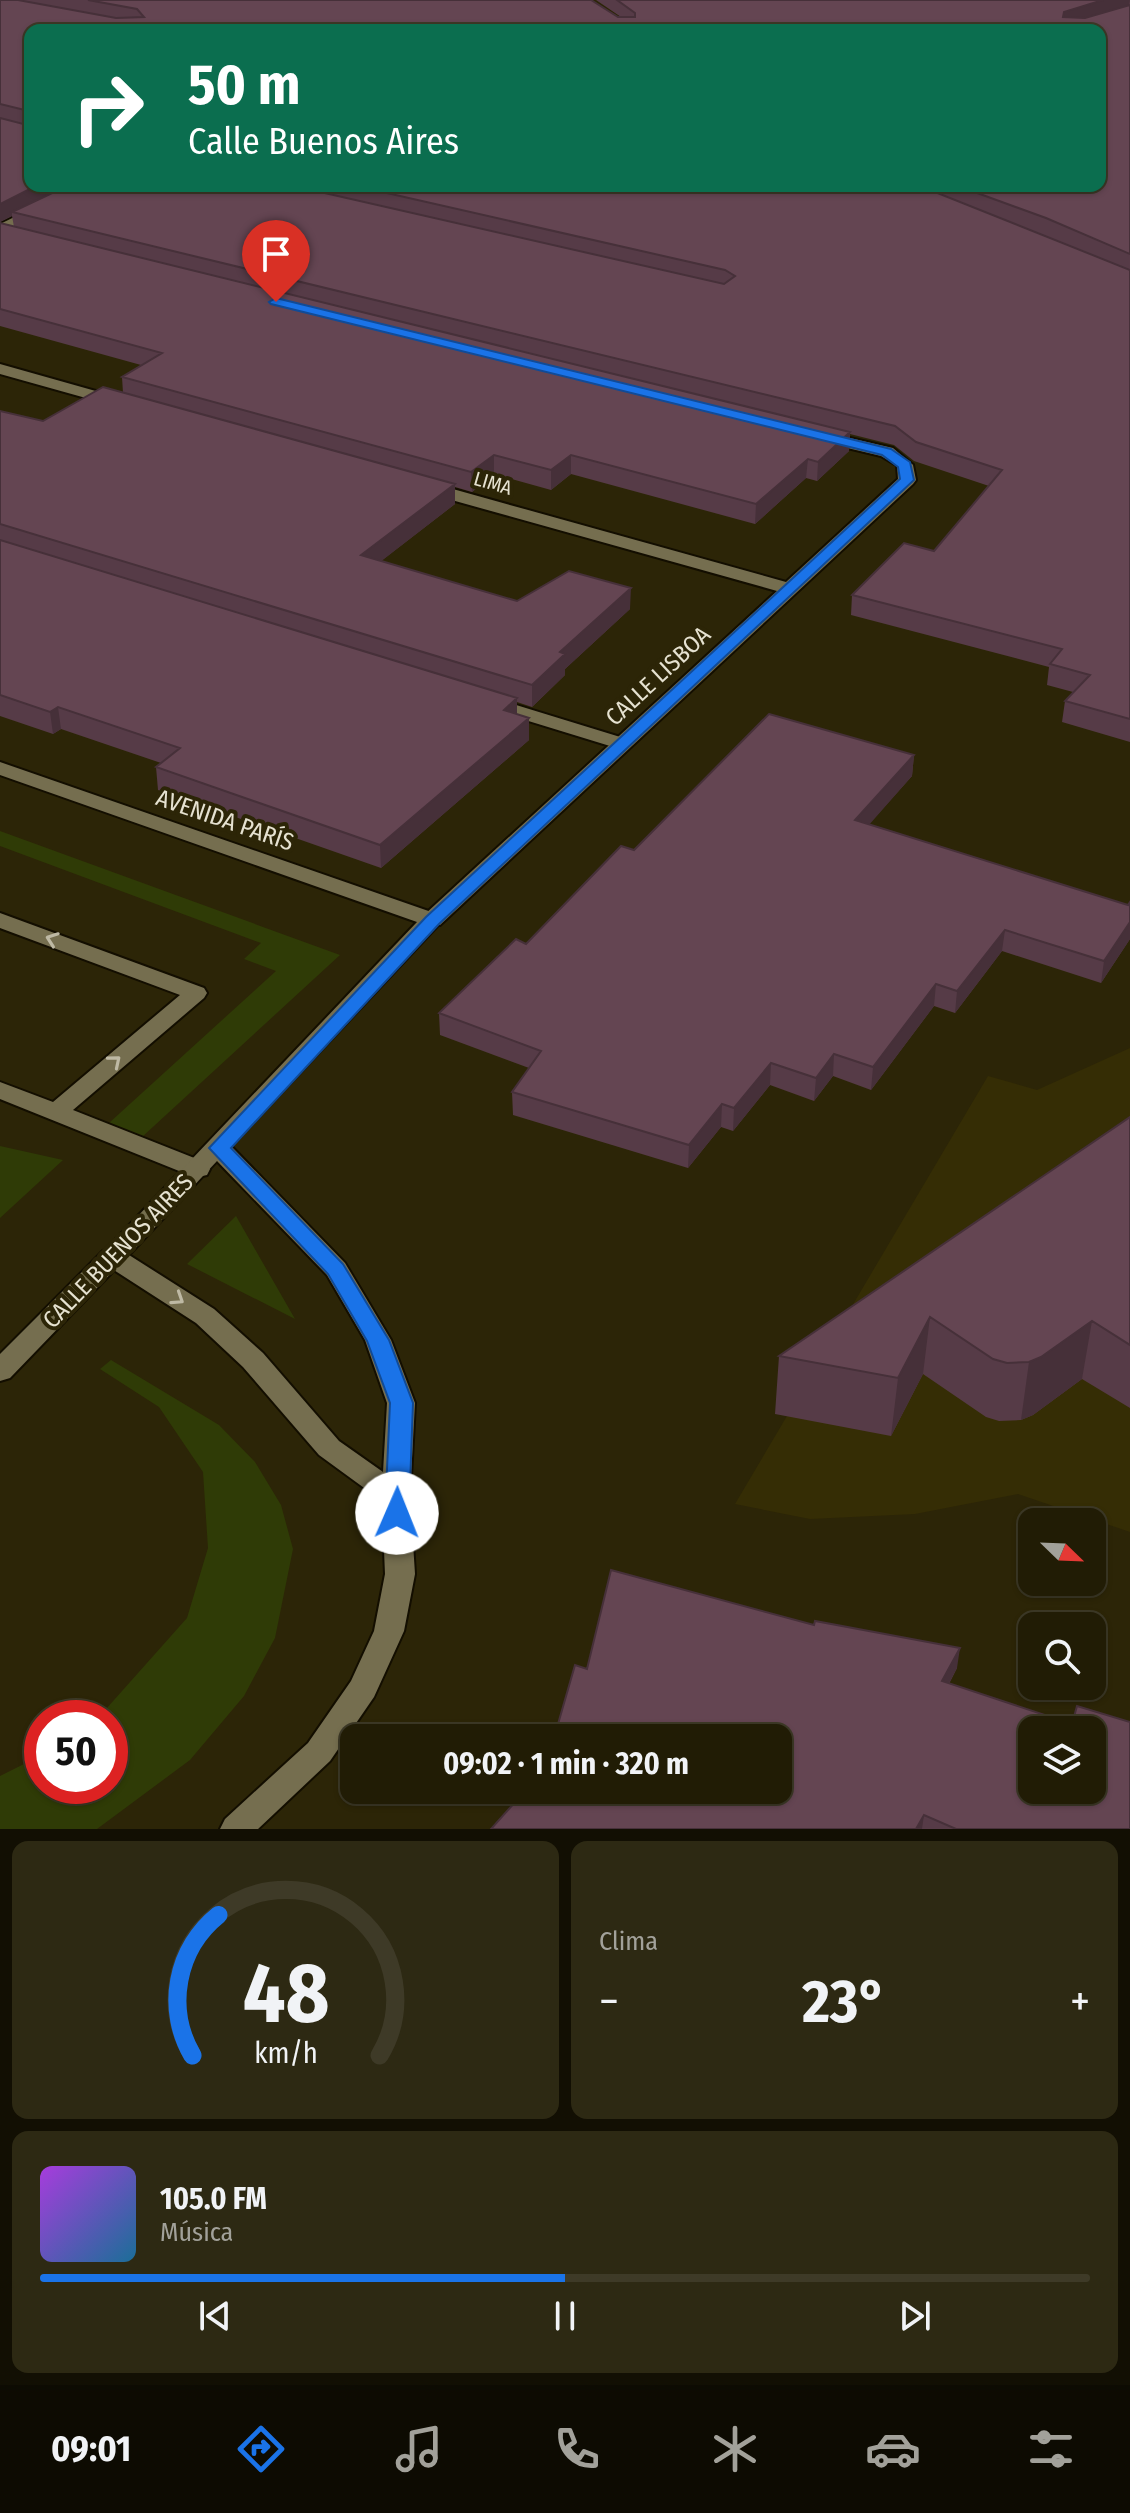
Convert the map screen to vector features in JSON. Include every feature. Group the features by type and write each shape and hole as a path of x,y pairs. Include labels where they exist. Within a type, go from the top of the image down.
{"street":[{"path":"5,233 78,192"},
{"path":"0,369 137,407"},
{"name":"CALLE LISBOA","path":"432,920 907,480 905,465 887,452 810,433"},
{"name":"LIMA","path":"410,483 790,589"},
{"path":"471,697 623,744"},
{"name":"AVENIDA PARÍS","path":"0,768 432,920"},
{"path":"0,920 196,993 56,1112"},
{"name":"CALLE BUENOS AIRES","path":"0,1371 219,1148 432,920"},
{"path":"0,1090 198,1169"},
{"path":"219,1148 336,1269 378,1340 401,1403 396,1496 400,1574 389,1631 363,1688 319,1752 236,1829"},
{"path":"112,1257 205,1316 253,1360 329,1448 396,1496"}],"shaded area":[{"path":"1130,1048 1130,1532 1106,1524 1106,1508 1059,1508 1018,1494 915,1514 810,1519 735,1504 988,1076 1037,1090"}],"green space":[{"path":"0,831 340,955 142,1137 109,1123 276,971 244,959 261,943 0,846"},
{"path":"0,1146 63,1160 0,1218"},
{"path":"236,1216 295,1319 187,1264"},
{"path":"111,1360 219,1425 255,1462 281,1505 293,1549 275,1638 244,1696 190,1760 97,1829 0,1829 0,1776 24,1764 24,1804 128,1804 128,1700 114,1700 187,1618 208,1548 203,1472 159,1407 100,1369"}],"building":[{"path":"0,0 18,0 116,18 144,17 137,9 88,0 591,0 618,17 635,17 635,13 617,0 1103,0 1064,12 1063,17 1085,18 1130,5 1130,254 974,192 1106,192 1106,24 24,24 24,110 0,104"},
{"path":"0,118 24,124 24,192 0,204"},
{"path":"54,192 320,192 724,284 735,276 725,270 382,192 935,192 1130,270 1130,719 1065,701 1090,675 1050,664 1062,649 852,595 904,543 934,551 1002,470 916,442 895,426 12,212"},
{"path":"0,223 850,432 818,462 808,459 756,504 571,455 551,470 494,455 471,472 122,377 162,353 0,309"},
{"path":"103,387 455,484 361,555 517,601 569,571 631,588 560,652 565,654 532,685 0,524 0,411 43,421"},
{"path":"0,540 517,698 504,710 529,718 380,845 156,767 180,748 58,707 50,712 0,695"},
{"path":"769,714 914,755 855,820 1128,905 1130,902 1130,922 1104,961 1005,930 957,991 936,984 873,1067 834,1054 816,1078 771,1063 734,1108 722,1104 689,1145 512,1092 541,1051 439,1013 516,939 526,944 621,846 634,850"},
{"path":"1130,1117 1130,1345 1092,1321 1041,1357 1029,1362 1007,1363 993,1359 930,1317 898,1378 779,1356"},
{"path":"611,1570 814,1625 815,1621 960,1648 942,1681 1048,1716 1018,1716 1018,1804 1106,1804 1106,1716 1074,1716 1077,1706 1130,1722 1130,1829 956,1829 924,1815 916,1829 491,1829 513,1804 792,1804 792,1724 558,1724 575,1665 587,1669"}],"route":[{"path":"276,302 887,452 905,465 907,480 432,920 219,1148 336,1269 378,1340 401,1403 397,1513"}]}
